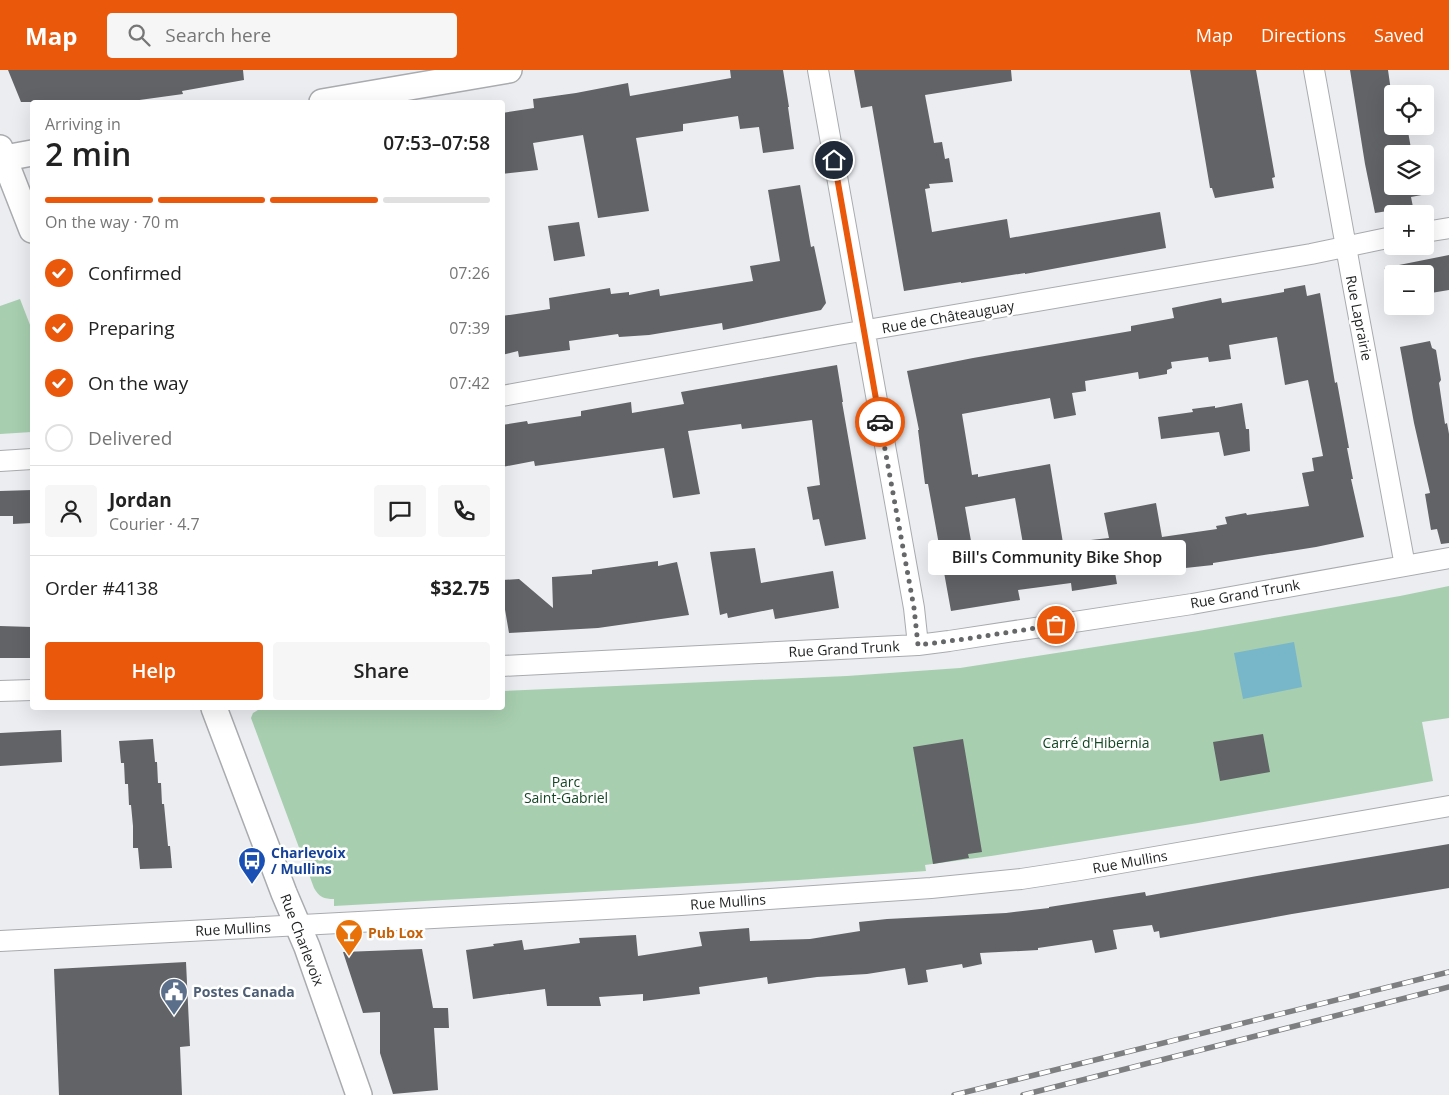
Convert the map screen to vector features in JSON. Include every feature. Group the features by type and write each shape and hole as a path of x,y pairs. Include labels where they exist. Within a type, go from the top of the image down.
{"street":[{"path":"334,100 510,70"},
{"path":"818,70 914,608 918,645"},
{"name":"Rue Laprairie","path":"1314,70 1405,566"},
{"path":"30,153 1,155 30,225"},
{"path":"1434,230 1449,228"},
{"name":"Rue de Châteauguay","path":"505,395 864,331 1301,256 1384,239"},
{"path":"0,461 30,459"},
{"name":"Rue Grand Trunk","path":"505,666 918,645 1183,605 1449,558"},
{"path":"0,691 30,690"},
{"name":"Rue Charlevoix","path":"215,710 298,926 359,1093"},
{"name":"Rue Mullins","path":"0,941 681,905 941,887 1021,879 1080,870 1449,806"}],"green space":[{"path":"20,299 30,325 30,432 0,434 0,306"},
{"name":"Parc Saint-Gabriel","path":"1449,586 1449,718 1422,722 1433,781 1198,823 925,865 926,871 334,906 334,899 322,897 314,888 251,718 253,713 258,710 505,710 505,691 847,676 960,668 1198,631"}],"water":[{"path":"1294,642 1302,687 1243,699 1234,653"}],"building":[{"path":"8,70 243,70 244,80 182,91 183,94 140,100 30,100 30,102 21,102"},
{"path":"730,70 783,70 794,149 763,153 759,127 740,129 738,116 683,124 683,131 636,138 649,211 598,218 583,135 533,143 538,170 505,174 505,113 534,108 533,99 628,83 630,96 731,78"},
{"path":"854,70 1011,70 1012,81 925,95 934,143 942,142 945,159 949,158 953,182 929,184 930,188 925,189 932,232 1007,219 1010,238 1160,212 1166,248 1025,274 904,291 872,106 861,108"},
{"path":"1190,70 1256,70 1275,177 1272,178 1274,188 1215,198 1212,188 1210,188"},
{"path":"1350,70 1388,70 1390,85 1384,85 1384,135 1409,135 1410,145 1384,145 1384,195 1422,195 1411,197 1413,205 1384,205 1384,212 1375,213"},
{"path":"800,185 811,247 814,246 826,303 821,310 723,330 722,323 649,335 619,337 618,334 569,341 570,350 519,357 518,351 505,354 505,316 550,309 549,298 610,288 611,294 629,292 629,295 659,289 660,296 753,281 750,266 780,261 768,190"},
{"path":"579,222 585,256 554,261 548,226"},
{"path":"1449,255 1449,290 1434,292 1434,265 1399,265"},
{"path":"1305,285 1307,296 1320,293 1335,383 1337,382 1349,448 1347,448 1353,479 1351,479 1364,537 1316,547 1213,563 1213,565 1167,570 1164,552 1113,561 1117,584 1072,591 1071,583 1018,590 1020,600 951,611 928,484 925,484 919,430 907,371 1131,331 1131,326 1174,318 1172,308 1221,298 1222,303 1284,292 1284,289","holes":["1277,337 1285,385 1308,380 1323,456 1312,458 1314,471 1302,473 1309,506 1225,517 1227,524 1216,526 1217,529 1162,537 1156,503 1104,513 1109,538 1063,543 1050,464 978,477 978,474 972,475 962,414 1050,398 1054,419 1076,415 1072,393 1086,391 1085,381 1138,372 1139,379 1167,374 1167,370 1172,368 1171,362 1208,357 1209,362 1231,359 1229,345","1015,498 1026,561 976,569 965,507"]},
{"path":"1430,341 1432,348 1436,350 1445,424 1447,423 1449,434 1449,543 1441,544 1437,529 1431,530 1425,494 1430,493 1414,423 1400,347"},
{"path":"837,365 866,539 825,546 819,519 813,520 807,487 820,485 812,420 742,429 741,424 688,431 700,494 673,498 664,448 535,466 534,461 505,466 505,425 527,421 528,424 581,416 581,411 631,402 632,413 684,404 681,392"},
{"path":"1242,403 1246,429 1249,429 1250,451 1224,456 1219,432 1161,439 1158,417 1193,412 1192,409 1215,406 1215,408"},
{"path":"30,490 30,523 13,524 13,516 0,516 0,491"},
{"path":"755,548 761,583 833,571 839,608 775,619 773,609 728,618 727,613 720,615 710,552"},
{"path":"658,561 658,566 677,562 689,615 598,628 509,633 505,610 505,580 519,579 553,608 552,577 592,574 592,570"},
{"path":"0,626 30,627 30,658 0,658"},
{"path":"61,730 62,762 0,766 0,733"},
{"path":"1263,734 1270,772 1220,781 1213,742"},
{"path":"153,739 158,783 161,783 162,804 164,804 172,868 140,869 138,848 133,848 131,805 129,805 128,784 125,784 124,763 121,763 119,741"},
{"path":"963,739 982,852 968,854 969,858 933,864 913,747"},
{"path":"1449,844 1449,888 1160,938 1159,931 1154,932 1152,925 1113,930 1117,949 1095,953 1092,940 1038,948 1038,950 980,953 982,964 963,968 962,964 926,970 928,982 908,985 905,968 867,974 817,977 768,984 767,977 699,987 700,994 643,1001 643,994 599,997 601,1006 547,1006 545,989 473,999 466,950 522,940 524,950 580,943 579,938 636,935 638,956 702,946 699,932 749,928 750,941 810,939 860,931 859,922 1006,913 1145,892 1146,896"},
{"path":"422,949 433,1008 448,1008 449,1028 434,1028 438,1090 393,1094 380,1053 380,1012 363,1013 343,952"},
{"path":"186,962 190,1046 180,1047 182,1095 59,1095 54,969"}],"railway":[{"path":"954,1095 1449,972"},
{"path":"1023,1095 1449,987"}],"way so far":[{"path":"880,422 914,608 918,645 1056,625"}],"place":[{"name":"Bill's Community Bike Shop","path":"1056,625"},
{"name":"Charlevoix / Mullins","path":"252,885"},
{"name":"Pub Lox","path":"349,957"},
{"name":"Postes Canada","path":"174,1016"}],"route":[{"path":"834,160 880,422"}],"park label":[{"name":"Carré d'Hibernia","path":"1096,743"}]}
